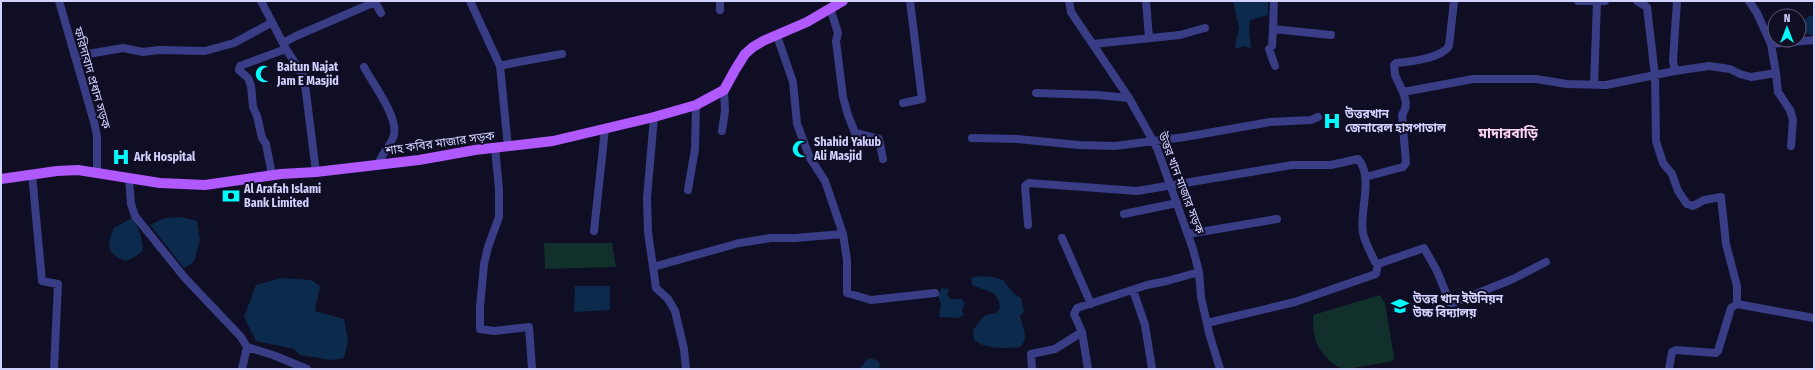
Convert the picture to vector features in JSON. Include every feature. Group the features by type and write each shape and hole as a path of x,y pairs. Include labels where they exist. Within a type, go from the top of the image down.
{"main road":[{"path":"724,90 745,54 763,40 777,36 807,22 843,1"},
{"name":"শাহ কবির মাজার সড়ক","path":"1,179 57,171 97,172 114,177 181,185 205,185 349,167 378,165 553,141 654,117 696,104 724,90"}],"street":[{"name":"ফরিদাবাদ প্রধান সড়ক","path":"59,1 94,122 97,136 97,172"},
{"path":"261,1 284,46 304,77 316,172"},
{"path":"470,1 500,66 508,147"},
{"path":"720,1 720,10"},
{"path":"903,103 922,99 910,1"},
{"name":"উত্তর খান মাজার সড়ক","path":"1069,1 1071,12 1129,98 1154,141 1188,234 1199,272 1201,297 1207,323 1220,369"},
{"path":"1146,1 1149,38"},
{"path":"1274,1 1272,46 1269,49 1275,66"},
{"path":"1365,177 1404,167 1406,163 1402,115 1407,104 1395,74 1394,65 1424,59 1447,50 1449,46 1454,1"},
{"path":"1578,1 1601,1 1594,85"},
{"path":"1637,1 1648,7 1655,76 1656,141 1663,162 1672,174 1678,191 1688,204 1693,206 1704,200 1721,197 1726,244 1737,286 1737,304"},
{"path":"1675,70 1673,61 1677,1"},
{"path":"1749,1 1757,13 1767,37"},
{"path":"272,176 266,144 262,138 257,116 253,107 251,86 248,78 239,70 240,66 284,46 296,36 375,2 381,13"},
{"path":"830,8 838,33 836,41 843,97 848,115 855,133 879,139 883,159"},
{"path":"76,56 123,48 143,52 175,49 188,52 205,51 234,43 271,23"},
{"path":"1092,44 1180,35 1206,28"},
{"path":"1273,29 1331,35"},
{"path":"777,36 792,82 797,124 810,158 825,181 843,234 847,260 847,293 871,300 935,293"},
{"path":"1771,48 1778,92 1790,110 1793,120 1791,146"},
{"path":"500,66 513,62 562,54"},
{"path":"1403,92 1473,79 1536,79 1567,84 1606,85 1655,76 1675,70 1709,66 1730,69 1740,74 1752,77 1776,73"},
{"path":"364,67 391,114 392,119 394,134 380,158 378,165"},
{"path":"722,131 725,111 724,90"},
{"path":"1036,93 1098,95 1129,98"},
{"path":"688,190 695,149 696,104"},
{"path":"654,117 648,198 648,232 656,288 668,299 675,311 684,348 686,369"},
{"path":"972,138 1017,139 1079,145 1114,146 1217,132 1270,122 1311,120 1318,117"},
{"path":"594,231 605,129"},
{"path":"496,148 499,189 499,217 488,247 484,264 480,307 480,329 494,331 529,327 532,369"},
{"path":"1028,226 1025,186 1029,183 1129,191 1171,186 1292,165 1331,165 1358,159 1361,162 1365,177 1362,224 1375,262 1378,264"},
{"path":"32,174 42,281 58,284 54,369"},
{"path":"129,178 131,204 135,216 185,278 241,337 247,347 273,355 306,369"},
{"path":"1124,214 1177,203"},
{"path":"1188,234 1277,219"},
{"path":"653,267 739,243 771,238 795,238 843,234"},
{"path":"1062,238 1091,304"},
{"path":"1378,264 1424,248 1437,271 1450,303 1453,303 1513,279 1546,262"},
{"path":"1207,323 1295,302 1376,274 1378,264"},
{"path":"1088,369 1082,332 1074,311 1077,308 1147,285 1199,272"},
{"path":"1133,290 1145,325 1152,369"},
{"path":"1669,369 1672,352 1676,350 1718,352 1731,308 1737,304 1814,318"},
{"path":"1032,369 1031,354 1055,349 1082,332"},
{"path":"242,369 247,347"}],"green space":[{"path":"544,243 612,243 616,267 545,269"},
{"path":"1380,295 1385,304 1394,357 1393,361 1348,369 1338,367 1322,353 1317,344 1313,326 1313,315"}],"water":[{"path":"1233,1 1268,1 1268,15 1250,20 1249,31 1251,48 1243,46 1237,49 1235,46 1239,28"},
{"path":"1814,16 1814,36 1807,33 1807,18"},
{"path":"181,217 197,221 200,240 194,262 184,268 150,225 165,218"},
{"path":"132,218 140,233 143,250 135,257 126,261 115,256 110,249 109,244 114,228"},
{"path":"978,276 993,277 1003,280 1013,293 1021,298 1024,311 1020,316 1025,336 1023,344 1020,347 990,347 974,340 973,330 985,315 996,313 1000,308 997,297 994,294 972,285 971,278"},
{"path":"281,278 311,280 320,286 315,311 344,319 348,341 344,358 331,360 300,355 294,349 256,341 244,317 256,285"},
{"path":"575,286 610,286 610,310 574,312"},
{"path":"942,288 949,289 947,295 951,299 962,299 965,304 962,310 964,314 959,318 939,317 941,305 938,295"},
{"path":"870,358 878,361 880,365 879,369 860,369 866,360"}],"place":[{"name":"Baitun Najat Jam E Masjid","path":"264,74"},
{"name":"উত্তরখান জেনারেল হাসপাতাল","path":"1332,121"},
{"name":"Shahid Yakub Ali Masjid","path":"801,149"},
{"name":"Ark Hospital","path":"121,157"},
{"name":"Al Arafah Islami Bank Limited","path":"231,196"},
{"name":"উত্তর খান ইউনিয়ন উচ্চ বিদ্যালয়","path":"1400,306"}],"district":[{"name":"মাদারবাড়ি","path":"1508,133"}]}
